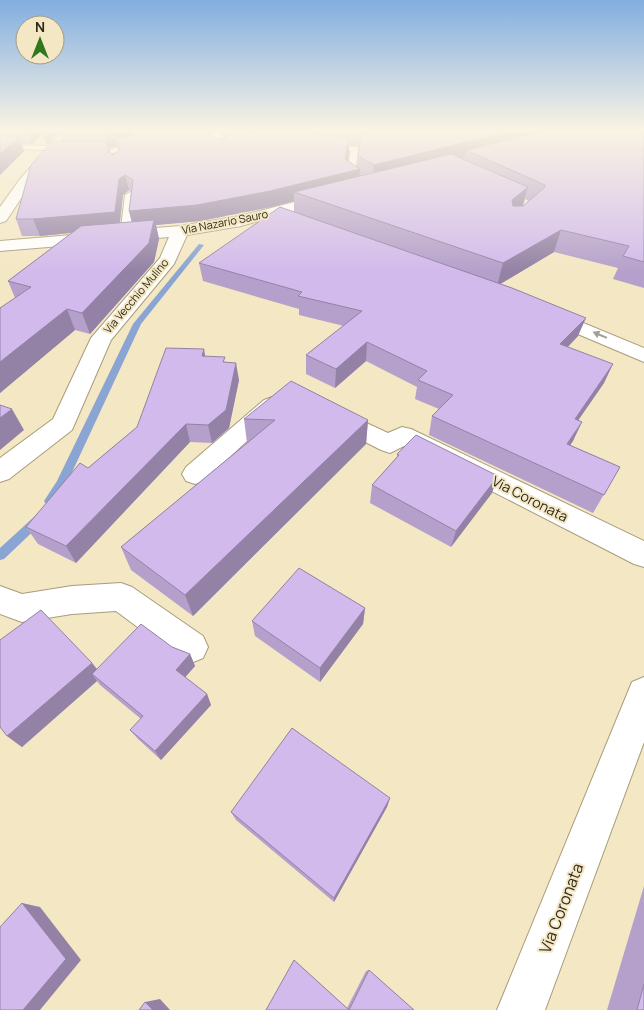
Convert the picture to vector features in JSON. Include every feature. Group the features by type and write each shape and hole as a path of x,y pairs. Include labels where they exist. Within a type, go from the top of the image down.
{"street":[{"path":"0,218 30,177"},
{"name":"Via Nazario Sauro","path":"0,246 180,232 272,213 361,189"},
{"path":"272,213 304,224"},
{"name":"Via Vecchio Mulino","path":"0,472 63,424 101,338 168,260 180,232"},
{"path":"531,308 644,356"},
{"name":"Via Coronata","path":"195,474 287,392 390,444 402,435 644,555"},
{"path":"0,600 22,608 72,600 121,597 191,647"},
{"name":"Via Coronata","path":"521,1010 644,694"}],"lane":[{"path":"353,177 361,189"},
{"path":"125,236 130,195"}],"building":[{"path":"28,177 122,177 119,179 115,212 16,219"},
{"path":"128,177 327,177 270,191 197,205 129,211 133,180"},
{"path":"355,177 505,177 528,187 512,200 513,206 523,206 545,185 527,177 644,177 644,262 623,256 629,246 561,230 503,263 294,192"},
{"path":"280,207 512,288 586,318 560,344 613,364 575,419 582,422 567,444 620,467 604,495 432,416 453,395 418,380 427,371 367,342 336,369 306,355 362,311 298,296 302,292 199,263"},
{"path":"154,220 149,243 82,313 67,309 0,362 0,308 31,287 8,281 81,226"},
{"path":"166,348 204,349 202,356 225,357 223,362 236,363 226,410 208,425 186,424 66,546 26,527 80,463 88,468 137,427"},
{"path":"291,381 368,420 185,595 121,547 275,420 244,419"},
{"path":"0,405 12,409 0,418"},
{"path":"416,435 498,476 456,531 372,485 399,455 397,454"},
{"path":"299,568 365,608 320,668 252,621"},
{"path":"41,610 92,663 7,736 0,727 0,640"},
{"path":"141,624 172,647 190,654 176,670 207,694 155,751 130,730 143,716 92,674"},
{"path":"292,728 390,798 334,898 231,812"},
{"path":"22,903 66,959 23,1010 0,1010 0,927"},
{"path":"294,960 349,1010 266,1010"},
{"path":"369,970 414,1010 349,1010"},
{"path":"644,984 644,1010 637,1010"},
{"path":"145,1002 153,1010 139,1010"}],"waterway":[{"path":"50,501 62,483 137,324 201,245"},
{"path":"0,555 39,519"}]}
